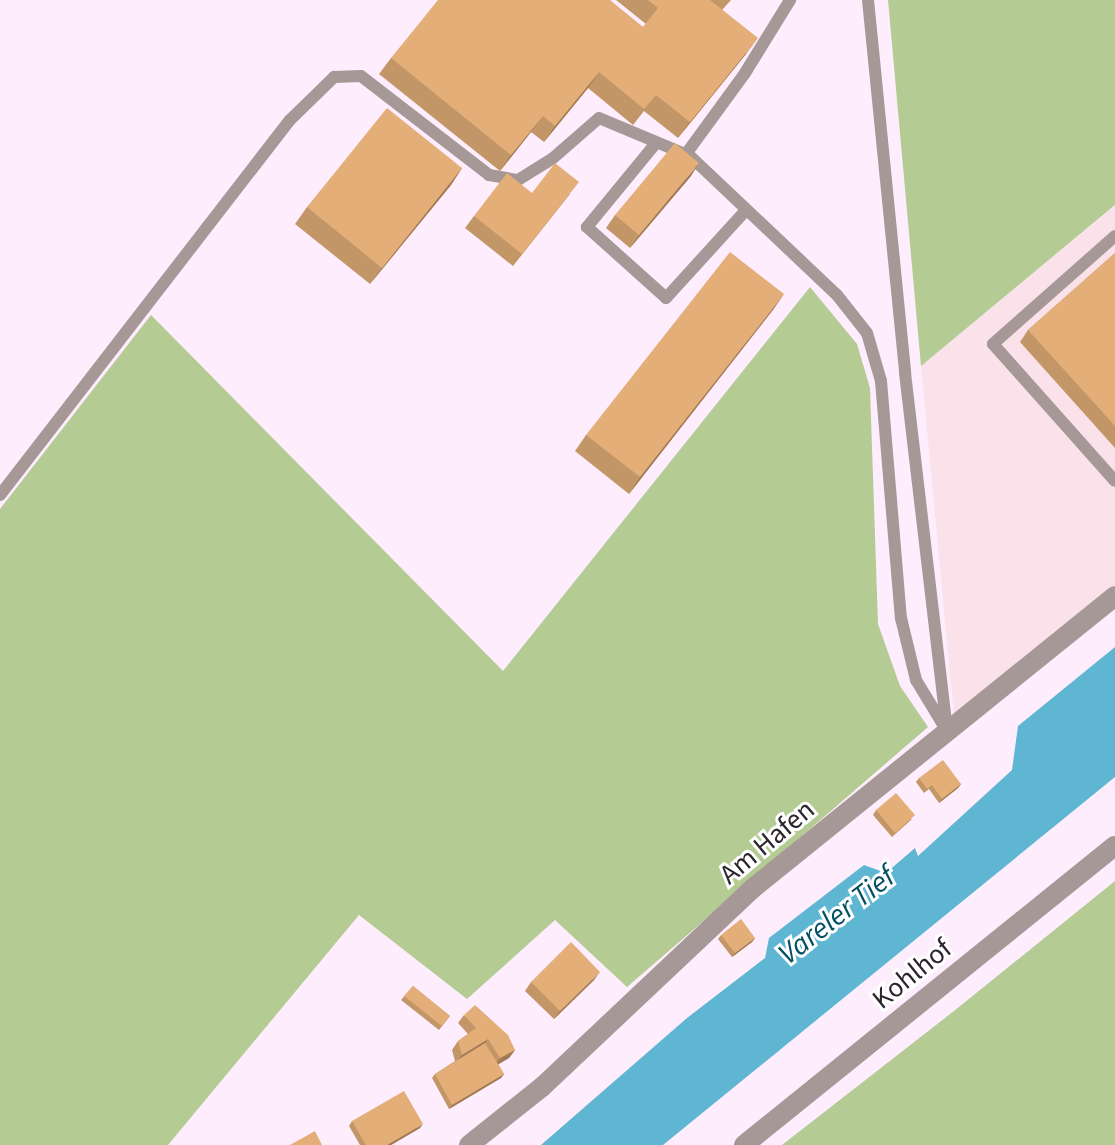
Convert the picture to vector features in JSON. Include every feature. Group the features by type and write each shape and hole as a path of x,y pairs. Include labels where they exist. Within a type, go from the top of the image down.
{"street":[{"name":"Am Hafen","path":"469,1145 542,1087 752,889 1115,596"},
{"name":"Kohlhof","path":"744,1145 1115,846"}],"lane":[{"path":"686,154 745,73 790,0"},
{"path":"868,0 905,373 947,731"},
{"path":"0,495 290,120 334,77 361,76 489,175 518,180 552,159 599,118 686,154 837,295 867,333 881,381 901,618 916,680 947,731"},
{"path":"656,143 587,227 666,298 746,210"},
{"path":"1115,236 993,344 1115,481"}],"shaded area":[{"path":"1115,206 1115,587 954,716 921,366"}],"green space":[{"path":"888,0 1115,0 1115,205 921,366"},
{"path":"810,287 857,344 870,388 878,624 900,686 928,727 627,987 555,920 467,999 359,915 168,1145 0,1145 0,509 151,315 503,671"},
{"path":"1115,881 1115,1145 782,1145 954,1011"}],"water":[{"name":"Vareler Tief","path":"1115,647 1115,777 663,1145 541,1145 687,1018 765,958 769,938 864,865 886,873 915,848 918,856 1012,770 1018,726"}],"building":[{"path":"438,0 610,0 643,27 658,8 648,0 710,0 758,38 690,122 656,95 644,109 599,72 555,126 543,116 511,155 391,58"},
{"path":"387,108 462,168 382,268 307,207"},
{"path":"675,143 699,163 639,235 615,215"},
{"path":"555,163 579,182 522,254 474,216 507,173 532,193"},
{"path":"730,252 784,294 640,477 586,435"},
{"path":"1115,253 1115,426 1028,330"},
{"path":"943,760 961,784 942,799 932,785 927,789 919,778"},
{"path":"896,793 915,815 895,833 876,810"},
{"path":"741,919 755,938 735,953 721,935"},
{"path":"571,942 600,972 560,1011 531,982"},
{"path":"413,986 450,1016 442,1026 404,996"},
{"path":"475,1005 508,1035 515,1050 500,1058 488,1039 462,1055 458,1041 476,1028 464,1015"},
{"path":"485,1043 504,1074 452,1105 435,1074"},
{"path":"404,1091 423,1124 387,1145 366,1145 352,1121"},
{"path":"315,1131 322,1145 290,1145"}]}
